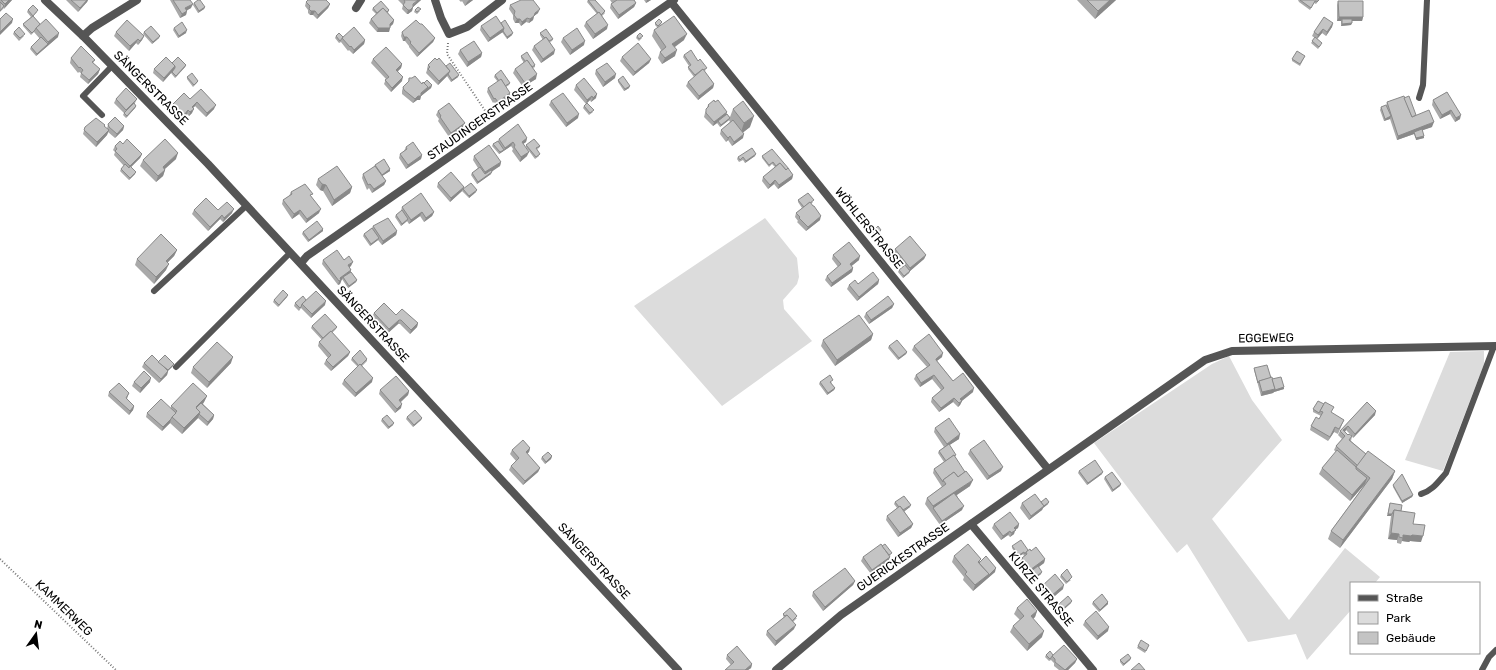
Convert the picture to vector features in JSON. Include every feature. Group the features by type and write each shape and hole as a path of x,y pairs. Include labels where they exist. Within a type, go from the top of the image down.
{"street":[{"name":"SÄNGERSTRASSE","path":"45,0 83,36 177,132 301,263 678,670"},
{"path":"83,36 92,28 137,0"},
{"path":"356,8 360,0"},
{"path":"435,0 441,18 449,34 467,27 502,0"},
{"name":"STAUDINGERSTRASSE","path":"301,263 307,256 672,1"},
{"name":"WÖHLERSTRASSE","path":"672,1 1048,469"},
{"name":"EGGEWEG","path":"1048,469 1205,360 1232,351 1495,346"},
{"name":"GUERICKESTRASSE","path":"776,670 841,616 1048,469"},
{"name":"KURZE STRASSE","path":"971,524 1093,670"}],"lane":[{"path":"1419,98 1423,84 1427,0"},
{"path":"102,115 83,96 112,66"},
{"path":"154,291 246,206"},
{"path":"176,367 290,253"},
{"path":"1421,494 1427,492 1446,473 1495,346"},
{"path":"1482,670 1489,657 1496,650"}],"path":[{"path":"449,34 447,54 495,125"},
{"name":"KAMMERWEG","path":"0,559 116,670"}],"green space":[{"path":"765,218 797,258 799,277 797,284 783,300 784,309 812,341 722,406 634,306"},
{"path":"1484,351 1484,364 1443,471 1405,460 1450,352"},
{"path":"1229,356 1252,400 1282,440 1212,519 1289,620 1345,548 1380,577 1376,582 1350,582 1350,611 1307,660 1296,634 1248,642 1187,544 1177,553 1094,443 1212,364"}],"building":[{"path":"1,0 9,0 5,4"},
{"path":"71,0 87,0 80,8"},
{"path":"173,0 190,0 193,4 185,8 187,11 182,14"},
{"path":"200,0 205,7 199,11 194,3"},
{"path":"308,0 326,0 330,4 318,15 315,11 311,11 309,9 310,6 306,2"},
{"path":"404,0 418,0 413,4 413,7 410,10 408,10 403,5 405,2"},
{"path":"521,0 533,0 540,9 530,19 527,18 522,22 514,15 515,11 510,5"},
{"path":"588,0 595,0 605,11 601,15"},
{"path":"617,0 634,0 636,3 619,15 611,4"},
{"path":"1087,0 1110,0 1098,11"},
{"path":"1300,0 1319,0 1317,2 1315,1 1311,8"},
{"path":"381,1 389,10 387,12 383,8 377,13 373,8"},
{"path":"1338,1 1363,1 1363,17 1339,17"},
{"path":"0,2 4,6 0,11"},
{"path":"33,5 38,10 33,16 28,10"},
{"path":"418,7 421,9 417,12 415,10"},
{"path":"383,8 394,20 390,24 390,28 378,28 371,19"},
{"path":"599,12 608,25 595,34 586,22"},
{"path":"6,13 13,19 0,32 0,19"},
{"path":"33,16 40,24 32,33 23,24"},
{"path":"496,16 504,28 490,38 481,26"},
{"path":"674,16 687,34 672,44 677,50 665,58 660,52 666,47 654,30"},
{"path":"1324,17 1333,23 1327,32 1323,29 1318,35 1314,32"},
{"path":"46,19 59,33 48,42 36,28"},
{"path":"659,19 662,22 658,26 655,23"},
{"path":"1342,19 1352,19 1352,23 1342,24"},
{"path":"127,20 144,36 140,41 138,39 130,46 116,32"},
{"path":"416,20 422,24 435,38 419,53 407,37 404,37 402,32"},
{"path":"505,20 513,33 507,37 503,31 504,28 501,23"},
{"path":"182,22 187,30 179,36 174,28"},
{"path":"151,26 160,36 153,42 144,32"},
{"path":"19,27 25,34 20,38 14,32"},
{"path":"354,27 365,40 354,50 342,38"},
{"path":"577,28 585,41 572,50 563,38"},
{"path":"546,29 553,39 549,41 540,33"},
{"path":"339,33 343,37 340,41 336,36"},
{"path":"640,33 643,36 639,39 637,36"},
{"path":"41,37 48,44 37,54 31,47"},
{"path":"546,37 555,50 543,59 534,46"},
{"path":"1315,37 1322,43 1319,47 1312,41"},
{"path":"474,41 482,53 468,62 460,50"},
{"path":"638,43 651,59 635,72 622,57"},
{"path":"81,46 95,60 92,62 100,69 89,80 81,73 83,70 80,67 79,68 71,58"},
{"path":"386,47 402,64 396,70 403,77 392,88 385,80 389,77 373,59"},
{"path":"691,50 698,61 700,59 707,68 695,75 688,67 691,65 684,55"},
{"path":"1297,51 1305,56 1300,64 1292,59"},
{"path":"527,52 535,65 532,67 527,60 526,62 521,56"},
{"path":"166,57 175,66 164,78 154,69"},
{"path":"178,57 186,65 176,76 172,72 175,66 172,63"},
{"path":"435,58 437,60 439,58 450,71 439,81 428,69 430,67 428,65"},
{"path":"527,60 537,74 525,83 515,69"},
{"path":"450,63 459,75 452,80 448,74 450,71 446,66"},
{"path":"607,63 616,74 605,82 596,70"},
{"path":"703,69 714,84 699,96 688,82"},
{"path":"501,70 510,83 505,86 501,79 499,81 495,75"},
{"path":"192,73 198,81 194,85 187,77"},
{"path":"415,76 422,84 423,82 428,87 421,93 421,96 418,96 415,99 404,90 403,87 409,81 409,78"},
{"path":"623,76 630,86 625,89 618,80"},
{"path":"584,78 597,94 593,98 592,96 587,100 576,85"},
{"path":"501,79 510,93 498,102 495,98 494,99 488,88"},
{"path":"427,80 432,85 427,89 428,87 424,83"},
{"path":"126,88 137,99 126,110 116,99"},
{"path":"201,89 216,105 207,113 197,102 192,107 194,109 190,112 188,110 184,115 173,104 184,93 190,99"},
{"path":"1447,92 1461,115 1456,118 1451,110 1442,115 1433,100"},
{"path":"563,93 579,114 567,123 551,101"},
{"path":"1404,96 1412,117 1429,110 1434,122 1398,136 1387,102"},
{"path":"1409,96 1416,115 1412,117 1404,98"},
{"path":"714,100 715,102 718,100 727,112 714,122 706,113 706,109"},
{"path":"743,101 754,116 744,123 733,109"},
{"path":"134,103 136,106 127,116 124,113"},
{"path":"449,103 465,123 451,133 440,117 441,116 438,111"},
{"path":"587,103 594,110 590,113 584,106"},
{"path":"1386,105 1391,116 1385,119 1381,107"},
{"path":"727,114 730,118 721,125 718,121"},
{"path":"115,117 124,126 117,134 109,127 108,124"},
{"path":"96,118 109,130 97,142 84,130 85,127"},
{"path":"733,120 744,134 734,142 730,136 728,138 721,130"},
{"path":"518,124 527,138 522,142 529,152 521,157 514,147 515,145 513,142 505,148 499,139"},
{"path":"1422,129 1424,136 1416,138 1414,132"},
{"path":"127,139 142,154 130,166 115,151 117,149 115,146 120,141 123,144"},
{"path":"165,139 178,153 163,167 165,170 158,176 143,160"},
{"path":"534,139 540,146 536,148 540,154 536,157 526,145"},
{"path":"498,141 504,150 500,152 493,144"},
{"path":"413,142 422,155 408,165 400,154"},
{"path":"489,145 501,162 485,172 474,156"},
{"path":"752,148 756,154 746,161 743,157 740,160 738,157"},
{"path":"772,149 789,169 788,168 786,170 780,163 776,166 773,162 769,165 762,156"},
{"path":"384,159 390,169 382,175 375,165"},
{"path":"780,163 786,170 788,168 793,175 779,185 775,180 770,185 763,177"},
{"path":"125,164 129,168 130,166 136,172 130,178 121,169"},
{"path":"337,166 352,187 334,200 326,185 322,184 318,179"},
{"path":"375,166 386,181 374,189 370,184 368,185 363,174"},
{"path":"480,167 485,174 491,170 492,172 478,182 472,173"},
{"path":"451,172 464,187 451,198 438,183"},
{"path":"471,183 477,190 469,196 463,189"},
{"path":"305,184 313,194 310,195 321,209 307,219 300,210 294,214 283,200 292,194 291,192"},
{"path":"421,193 434,212 426,218 422,212 411,220 402,207"},
{"path":"808,193 814,200 804,207 798,200"},
{"path":"206,198 218,210 227,202 234,209 224,218 222,215 210,227 194,210"},
{"path":"810,202 821,216 808,227 796,213"},
{"path":"402,210 408,219 402,224 396,215"},
{"path":"388,218 397,231 383,241 373,226"},
{"path":"317,221 323,229 309,240 303,232"},
{"path":"878,226 881,230 877,234 874,230"},
{"path":"372,228 379,238 371,244 364,234"},
{"path":"161,234 177,250 166,261 169,264 156,277 137,259"},
{"path":"910,236 926,255 910,268 895,249"},
{"path":"849,242 860,256 850,264 853,268 832,283 827,276 841,264 833,255"},
{"path":"337,250 344,260 349,256 353,262 348,265 351,270 340,278 341,280 339,281 323,260"},
{"path":"905,265 910,271 904,276 899,270"},
{"path":"351,272 357,280 349,286 343,277"},
{"path":"873,272 879,280 859,297 849,285 855,280 858,284"},
{"path":"283,290 288,295 279,305 274,300"},
{"path":"316,291 326,301 312,314 302,304"},
{"path":"303,296 306,300 300,308 295,303"},
{"path":"888,296 894,304 871,320 866,313"},
{"path":"384,303 396,315 402,309 418,323 411,330 401,320 399,320 389,329 374,313"},
{"path":"325,314 337,327 323,338 312,326"},
{"path":"859,315 873,334 837,360 823,340"},
{"path":"331,331 350,352 333,367 326,360 331,355 319,342"},
{"path":"929,334 943,353 936,360 953,381 963,373 974,388 960,399 962,401 959,403 954,398 941,408 932,398 944,388 934,375 921,383 916,375 930,365 914,346"},
{"path":"897,340 907,352 899,358 889,346"},
{"path":"217,342 233,357 209,382 193,367"},
{"path":"360,350 367,359 359,366 352,358"},
{"path":"152,355 168,371 161,379 144,363"},
{"path":"165,355 174,364 168,370 158,362"},
{"path":"360,364 373,378 356,393 344,380"},
{"path":"1267,365 1271,378 1259,381 1258,383 1254,368"},
{"path":"144,371 151,378 141,388 134,382"},
{"path":"830,375 833,380 830,382 835,388 828,393 820,382"},
{"path":"396,376 409,391 399,400 402,404 397,409 380,390"},
{"path":"1272,377 1275,389 1262,392 1259,381"},
{"path":"1281,377 1284,387 1275,390 1272,379"},
{"path":"119,383 129,393 126,398 134,406 130,411 109,392"},
{"path":"193,383 207,396 196,407 200,412 184,428 172,417 177,411 171,406"},
{"path":"161,399 176,413 163,427 147,413"},
{"path":"1318,401 1324,404 1319,413 1313,409"},
{"path":"1325,402 1334,407 1331,412 1344,420 1339,429 1335,427 1330,437 1311,426 1316,417 1319,419 1323,412 1320,411"},
{"path":"1367,402 1376,411 1355,434 1348,426 1343,430 1348,435 1349,434 1352,436 1349,440 1366,454 1358,466 1336,446 1345,436 1340,431"},
{"path":"201,403 214,415 208,422 199,414 200,412 196,408"},
{"path":"415,410 422,418 414,425 407,417"},
{"path":"387,415 394,423 389,427 382,419"},
{"path":"949,418 960,434 947,444 935,428"},
{"path":"523,440 530,448 526,452 540,468 525,481 511,466 519,458 512,450"},
{"path":"984,440 1003,467 989,476 970,450"},
{"path":"949,444 956,455 946,461 939,451"},
{"path":"1337,450 1367,478 1352,495 1322,468"},
{"path":"1368,451 1395,471 1343,540 1331,531 1370,478 1356,467"},
{"path":"548,452 552,456 546,462 542,457"},
{"path":"954,455 965,472 958,477 954,472 943,480 943,482 934,469"},
{"path":"1095,460 1103,472 1088,483 1079,471"},
{"path":"966,471 973,480 933,506 927,498 946,484 943,480 954,472 958,477"},
{"path":"1112,472 1121,484 1113,490 1105,477"},
{"path":"1402,474 1413,495 1402,501 1393,485"},
{"path":"954,493 964,506 942,521 933,508"},
{"path":"1035,494 1044,506 1031,516 1022,503"},
{"path":"904,496 911,505 903,510 895,502"},
{"path":"1046,498 1049,502 1044,506 1041,502"},
{"path":"1390,503 1402,505 1401,511 1394,510 1392,514 1388,514"},
{"path":"900,506 913,524 900,533 887,516"},
{"path":"1394,510 1415,513 1413,524 1425,525 1423,536 1403,535 1403,538 1399,537 1399,534 1391,533"},
{"path":"1010,512 1019,524 1014,528 1016,530 1011,533 1010,531 1003,536 994,524"},
{"path":"1021,540 1028,550 1025,554 1024,552 1019,555 1012,546"},
{"path":"881,544 890,557 872,570 863,557"},
{"path":"885,544 892,553 889,555 882,546"},
{"path":"968,544 981,559 978,562 989,574 975,585 965,574 967,572 954,556"},
{"path":"1036,547 1045,559 1030,570 1022,558 1027,554 1026,552 1030,549 1031,551"},
{"path":"986,556 996,568 988,576 989,574 979,563"},
{"path":"1038,566 1042,572 1034,578 1030,572"},
{"path":"845,568 855,581 825,607 813,592"},
{"path":"1067,569 1072,577 1067,582 1061,575"},
{"path":"1055,574 1064,585 1051,596 1042,586"},
{"path":"1102,594 1108,602 1100,610 1093,602"},
{"path":"1068,596 1072,601 1063,609 1059,604"},
{"path":"1027,599 1037,611 1031,616 1044,631 1029,644 1013,626 1024,616 1017,608"},
{"path":"790,608 797,616 792,621 787,615 785,616 783,614"},
{"path":"1096,611 1109,627 1098,636 1085,621"},
{"path":"787,615 796,625 776,641 767,631"},
{"path":"1141,640 1149,645 1146,651 1138,646"},
{"path":"1064,645 1077,659 1065,670 1055,662 1055,659 1052,656"},
{"path":"737,646 752,664 745,670 725,670 734,662 727,655"},
{"path":"1050,651 1053,655 1050,659 1046,655"},
{"path":"1128,654 1131,658 1124,664 1120,660"},
{"path":"1139,663 1145,670 1131,670"}]}
